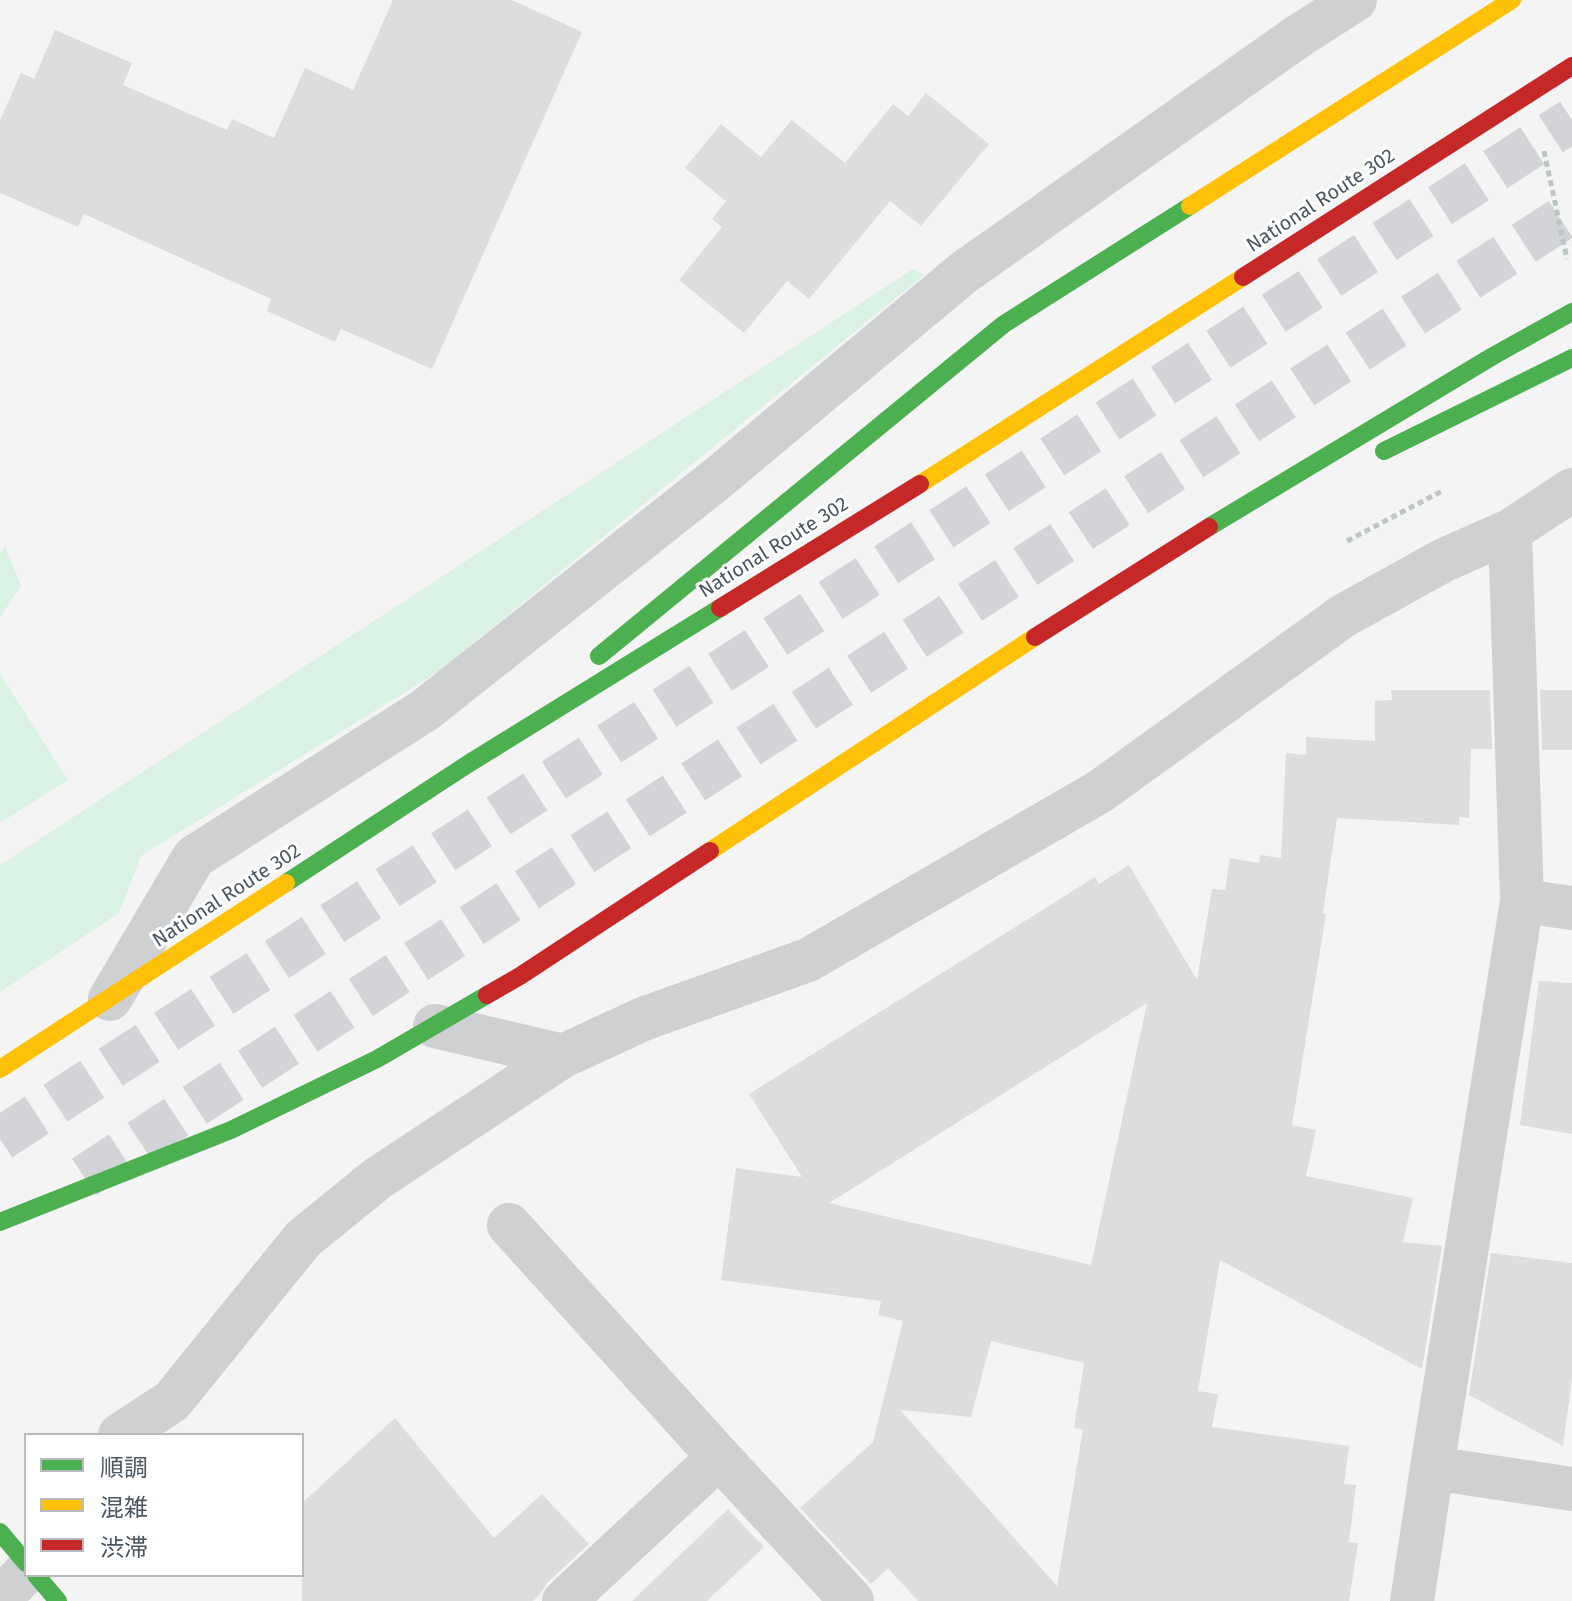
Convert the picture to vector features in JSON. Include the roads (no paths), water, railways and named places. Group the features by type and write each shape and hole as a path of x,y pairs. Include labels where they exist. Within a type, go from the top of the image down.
{"main road":[{"path":"589,664 1004,324 1512,0"},
{"name":"National Route 302","path":"0,1069 468,764 960,459 1572,66"},
{"path":"0,1222 231,1130 377,1059 435,1026 520,976 1069,615 1263,494 1572,312"},
{"path":"1367,459 1572,358"},
{"path":"1263,494 1339,470"},
{"path":"468,764 565,684"},
{"path":"0,1532 24,1561"},
{"path":"38,1577 58,1601"}],"street":[{"path":"110,999 194,857 425,710 718,478 963,273 1300,35 1355,0"},
{"path":"123,1433 172,1401 303,1239 378,1178 563,1056 643,1019 808,960 1099,792 1343,616 1444,560 1510,531 1572,490"},
{"path":"1412,1601 1522,901 1510,531"},
{"path":"1522,901 1572,908"},
{"path":"435,1026 563,1056"},
{"path":"509,1225 852,1601"},
{"path":"564,1601 719,1457"},
{"path":"1432,1468 1572,1489"},
{"path":"0,1598 24,1574"}],"tunnel":[{"path":"0,1139 1572,120"},
{"path":"84,1177 1572,212"}]}
